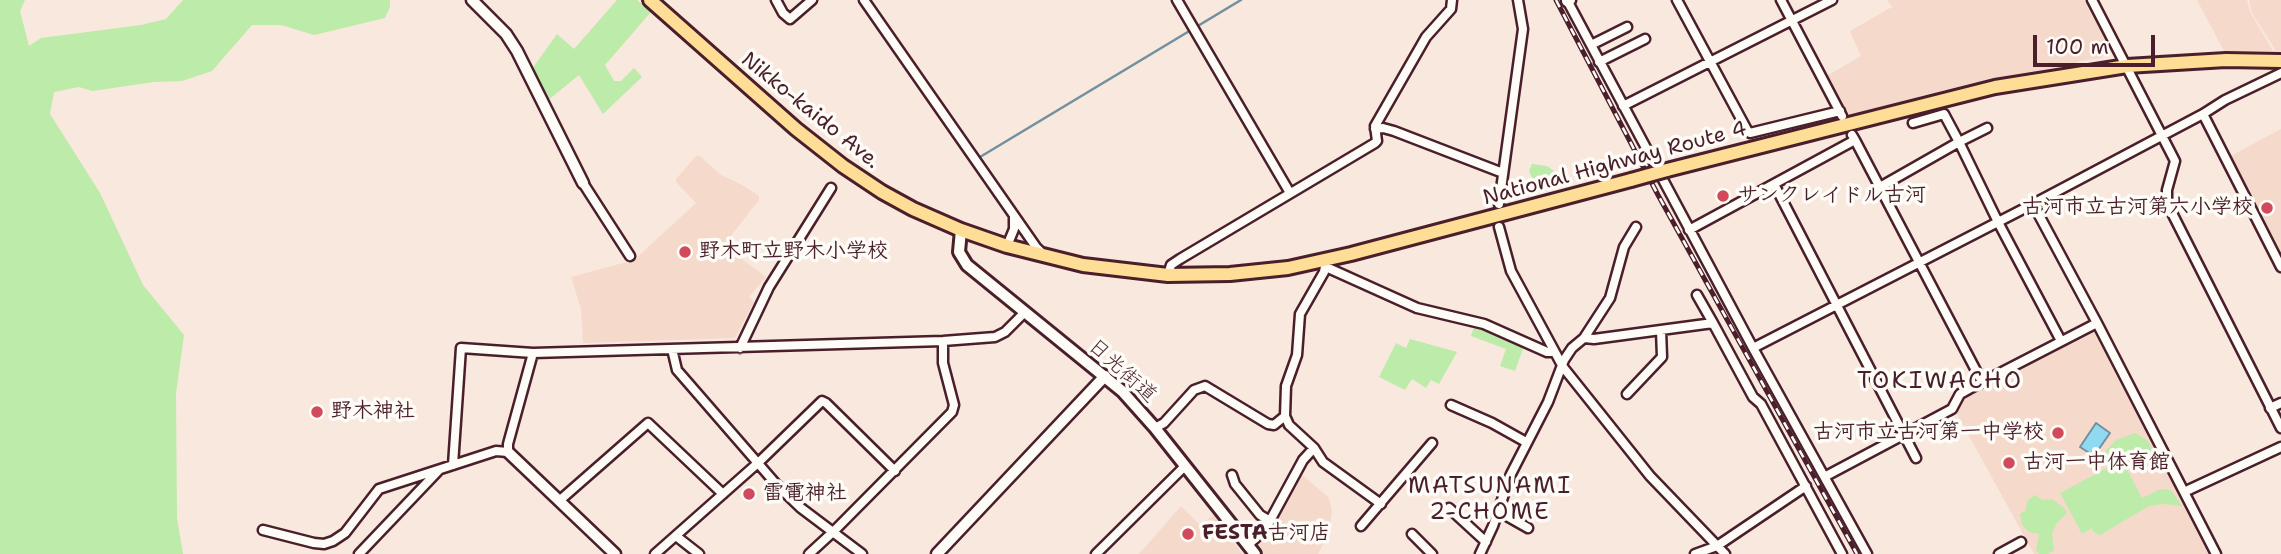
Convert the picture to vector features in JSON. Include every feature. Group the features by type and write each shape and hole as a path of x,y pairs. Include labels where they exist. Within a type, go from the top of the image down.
{"highway":[{"name":"Nikko-kaido Ave.","path":"650,0 796,129 843,166 901,203 961,230"},
{"name":"National Highway Route 4","path":"961,230 1045,256 1123,271 1168,275 1260,271 1326,264 1667,170 1995,88 2127,66 2226,60 2281,61"}],"main road":[{"name":"日光街道","path":"961,230 960,252 967,265 1122,391 1155,428 1252,550"}],"street":[{"path":"472,0 506,34 517,51 583,183 630,256"},
{"path":"776,0 790,19 811,0"},
{"path":"864,0 1014,216 1045,256"},
{"path":"1177,0 1290,193"},
{"path":"1168,275 1171,265 1180,259 1375,143 1375,129 1426,37 1451,9 1452,0"},
{"path":"1499,204 1524,29 1518,0"},
{"path":"1568,0 1689,230 1867,554"},
{"path":"1677,0 1750,133 1841,114 1781,0"},
{"path":"1623,106 1832,0"},
{"path":"2092,0 2175,161 2167,199 2170,209 2281,428"},
{"path":"1591,45 1627,27"},
{"path":"1599,62 1645,39"},
{"path":"1753,348 2281,73"},
{"path":"1913,123 1944,114 1997,222 2061,341"},
{"path":"2203,114 2281,267"},
{"path":"1880,187 1987,128"},
{"path":"1375,129 1394,131 1503,173"},
{"path":"1689,230 1853,138 1982,382"},
{"path":"1774,184 1916,458"},
{"path":"740,348 769,287 831,188"},
{"path":"2033,204 2216,554"},
{"path":"1007,246 1014,229 1014,216"},
{"path":"1499,227 1511,271 1563,367 1650,476 1725,554"},
{"path":"1479,554 1511,474 1548,401 1567,355 1584,338 1610,298 1624,247 1636,227"},
{"path":"1381,504 1323,462 1314,448 1289,425 1285,416 1286,386 1297,355 1300,314 1326,264 1332,272 1417,307 1484,324 1547,352 1553,352"},
{"path":"1697,295 1753,397 1761,404 1842,554"},
{"path":"453,465 461,348 533,353 943,341 995,337 1005,332 1025,312"},
{"path":"1584,338 1594,339 1713,323"},
{"path":"1826,476 1952,409 1960,394 2097,323"},
{"path":"1627,394 1662,357 1661,330"},
{"path":"809,554 951,412 954,404 943,363 943,341"},
{"path":"672,349 677,370 758,462 801,508 862,554"},
{"path":"508,452 533,353"},
{"path":"937,554 1105,376"},
{"path":"1155,428 1164,423 1194,390 1205,386 1268,424 1274,425 1285,416"},
{"path":"655,554 822,401 894,471"},
{"path":"2270,408 2281,402"},
{"path":"1451,405 1526,442"},
{"path":"559,502 648,423 723,494"},
{"path":"1361,526 1432,443"},
{"path":"2184,492 2281,447"},
{"path":"1252,550 1303,460 1314,448"},
{"path":"263,530 314,543 333,541 345,533 379,489 496,451 508,452 615,554"},
{"path":"1096,554 1185,466"},
{"path":"359,554 440,469"},
{"path":"1232,475 1235,484 1260,515 1270,522"},
{"path":"1695,554 1717,546 1806,486"},
{"path":"1449,508 1486,542"},
{"path":"1498,511 1528,528"},
{"path":"1412,534 1432,554"},
{"path":"676,536 699,554"},
{"path":"1998,554 2021,542"}],"shaded area":[{"path":"1887,0 2084,0 2106,41 2107,49 2102,58 2080,61 2068,67 1977,82 1845,116 1825,77 1861,56 1850,31 1892,7"},
{"path":"2197,0 2247,0 2250,12 2273,51 2224,51"},
{"path":"2249,0 2281,0 2281,51 2276,51 2252,13"},
{"name":"古河市立古河第六小学校","path":"2281,129 2281,258 2227,158"},
{"name":"野木町立野木小学校","path":"696,156 700,156 721,175 759,196 759,200 722,247 766,277 749,297 754,302 735,338 583,343 581,309 571,277 631,263 696,203 676,179"},
{"name":"古河市立古河第一中学校","path":"2095,331 2210,554 2034,554 1956,412 1966,398"},
{"path":"1299,472 1329,498 1332,512 1329,534 1318,554 1264,554 1256,543 1271,523"},
{"path":"1181,506 1200,525 1214,515 1242,554 1139,554"}],"green space":[{"path":"0,0 25,0 20,11 29,46 41,38 141,25 166,19 183,0 390,0 385,18 314,35 281,25 252,25 212,71 182,81 92,91 79,87 54,92 50,114 100,193 143,285 184,335 176,393 177,518 183,554 0,554"},
{"path":"617,0 637,0 651,12 605,65 614,81 621,81 634,68 642,77 603,114 579,75 547,101 532,69 557,34 574,49"},
{"path":"1532,164 1547,166 1565,179 1536,186 1529,171"},
{"path":"1474,327 1524,346 1515,371 1500,366 1506,349 1471,336"},
{"path":"1410,339 1457,352 1439,384 1431,380 1426,388 1412,379 1405,390 1379,377 1396,343 1406,348"},
{"path":"2135,433 2147,440 2159,462 2143,456 2121,453 2098,468 2097,460 2116,440"},
{"path":"2122,460 2142,498 2161,489 2171,490 2182,506 2149,506 2100,535 2093,532 2092,528 2082,534 2060,493"},
{"path":"2035,495 2043,500 2052,499 2067,513 2052,533 2054,550 2048,554 2039,554 2036,550 2039,534 2029,532 2022,525 2020,514 2025,511 2028,500"}],"water":[{"path":"2096,423 2110,433 2094,456 2080,447"}],"waterway":[{"path":"980,157 1241,0"}],"railway":[{"path":"1556,0 1658,195 1857,554"}],"place":[{"name":"サンクレイドル古河","path":"1723,196"},
{"name":"古河市立古河第六小学校","path":"2267,208"},
{"name":"野木町立野木小学校","path":"685,252"},
{"name":"野木神社","path":"317,412"},
{"name":"古河市立古河第一中学校","path":"2058,433"},
{"name":"古河一中体育館","path":"2009,463"},
{"name":"雷電神社","path":"749,494"},
{"name":"FESTA古河店","path":"1188,534"}],"district":[{"name":"TOKIWACHO","path":"1940,382"},
{"name":"MATSUNAMI 2-CHOME","path":"1490,500"}]}
